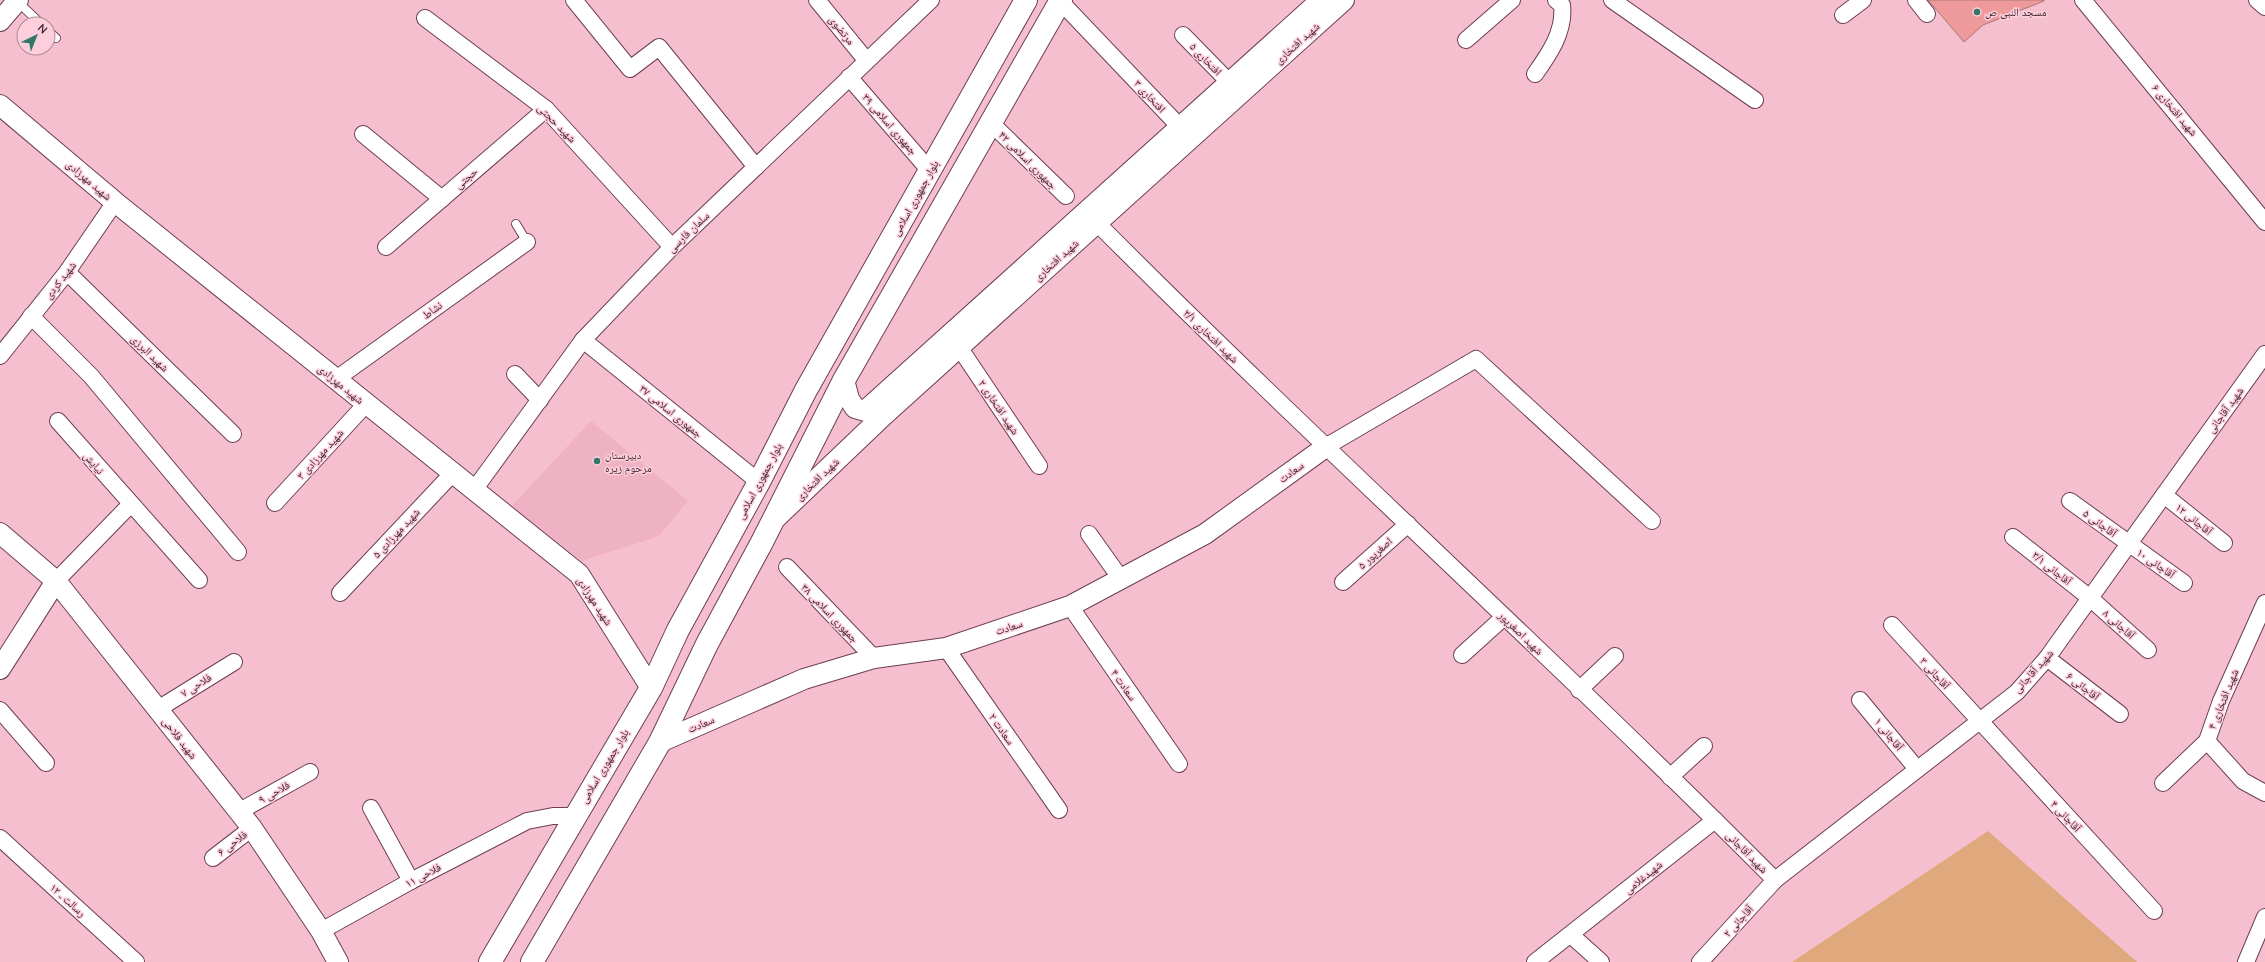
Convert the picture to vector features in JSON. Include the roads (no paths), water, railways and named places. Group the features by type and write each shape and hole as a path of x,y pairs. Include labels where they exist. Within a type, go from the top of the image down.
{"main road":[{"name":"بلوار جمهوری اسلامی","path":"490,962 650,688 678,630 759,482 806,390 1026,0"},
{"path":"532,962 660,742 707,644 844,380 1060,0"},
{"path":"710,571 708,583 714,592 726,595 736,590"},
{"path":"678,630 687,624 698,626 706,633 707,644"}],"street":[{"path":"574,0 630,69 659,47 756,167"},
{"name":"مرتضوی","path":"817,0 866,60"},
{"name":"سلمان فارسی","path":"474,490 583,340 672,247 866,60 931,0"},
{"name":"افتخاری ۳","path":"1060,0 1180,127"},
{"path":"844,380 849,399 855,408 865,411 882,406 1180,127 1321,0"},
{"name":"شهید افتخاری","path":"771,523 882,406 959,347 1344,0"},
{"path":"1466,40 1512,0"},
{"path":"1535,74 1550,52 1564,19 1562,5 1556,0"},
{"path":"1612,0 1755,100"},
{"path":"1843,15 1863,0"},
{"path":"1916,0 1927,14"},
{"name":"شهید افتخاری ۶","path":"2083,0 2265,222"},
{"path":"2257,0 2265,7"},
{"path":"0,22 18,1"},
{"name":"شهید حجتی","path":"426,18 546,109 672,247"},
{"name":"افتخاری ۵","path":"1183,35 1230,83"},
{"name":"جمهوری اسلامی ۳۹","path":"849,77 930,171"},
{"name":"شهید مهرزادی","path":"0,106 115,202 452,474 579,574 650,688"},
{"name":"حجتی","path":"386,247 546,109"},
{"name":"جمهوری اسلامی ۴۲","path":"991,123 1066,196"},
{"path":"363,134 442,199"},
{"name":"شهید کردی","path":"0,356 67,272 115,202"},
{"name":"شهید افتخاری ۲/۱","path":"1097,223 1216,342 1327,446"},
{"name":"نشاط","path":"336,379 527,242"},
{"name":"شهید البرزی","path":"67,272 233,434"},
{"path":"32,316 91,376 238,552"},
{"name":"جمهوری اسلامی ۳۷","path":"583,340 759,482"},
{"name":"شهید افتخاری ۲","path":"959,347 1039,466"},
{"name":"شهید آقاجانی","path":"1715,820 1775,880 2017,692 2047,658 2265,354"},
{"path":"1327,446 1476,359 1652,521"},
{"path":"515,374 540,400"},
{"name":"شهید مهرزادی ۳","path":"275,503 366,404"},
{"name":"نیایش","path":"58,421 130,505 199,580"},
{"name":"شهید اصغرپور","path":"1327,446 1715,820"},
{"name":"سعادت","path":"660,742 804,679 874,658 946,648 1070,606 1205,534 1327,446"},
{"name":"شهید مهرزادی ۵","path":"340,593 452,474"},
{"name":"آقاجانی ۱۲","path":"2164,495 2224,543"},
{"name":"آقاجانی ۵","path":"2070,501 2129,544"},
{"path":"0,669 56,581 130,505"},
{"name":"اصغرپور ۵","path":"1343,582 1408,524"},
{"name":"شهید فلاحی","path":"0,533 56,581 252,828 321,931 338,962"},
{"path":"1089,534 1121,579"},
{"name":"آقاجانی ۳/۱","path":"2013,537 2090,598"},
{"name":"آقاجانی ۱۰","path":"2129,544 2184,583"},
{"name":"جمهوری اسلامی ۳۸","path":"787,567 874,658"},
{"name":"آقاجانی ۸","path":"2090,598 2148,650"},
{"name":"شهید افتخاری ۴","path":"2163,783 2206,741 2221,701 2265,603"},
{"name":"سعادت ۴","path":"1070,606 1179,764"},
{"path":"1462,655 1504,617"},
{"name":"آقاجانی ۳","path":"1892,626 1978,721"},
{"name":"سعادت ۲","path":"946,648 1059,810"},
{"path":"1579,690 1615,656"},
{"name":"آقاجانی ۶","path":"2047,658 2120,714"},
{"name":"فلاحی ۷","path":"158,709 234,662"},
{"name":"آقاجانی ۱","path":"1860,700 1917,769"},
{"path":"0,710 46,763"},
{"name":"آقاجانی ۴","path":"1978,721 2154,910"},
{"path":"2206,741 2244,781 2265,793"},
{"path":"1670,777 1704,746"},
{"name":"فلاحی ۹","path":"238,812 310,772"},
{"path":"371,808 411,881"},
{"name":"فلاحی ۱۱","path":"321,931 411,881 527,821 553,816 574,816"},
{"name":"شهیدغلامی","path":"1535,962 1572,935 1715,820"},
{"name":"فلاحی ۶","path":"213,858 252,828"},
{"name":"رسالت ـ ۱۲","path":"0,838 136,962"},
{"name":"آقاجانی ۲","path":"1700,962 1775,880"},
{"path":"2246,962 2265,917"},
{"path":"1572,935 1601,962"}],"lane":[{"path":"18,1 33,16"},
{"path":"516,224 527,242"}],"place":[{"name":"مسجد النبی ص","path":"1977,12"},
{"name":"دبیرستان مرحوم زیره","path":"597,461"}]}
